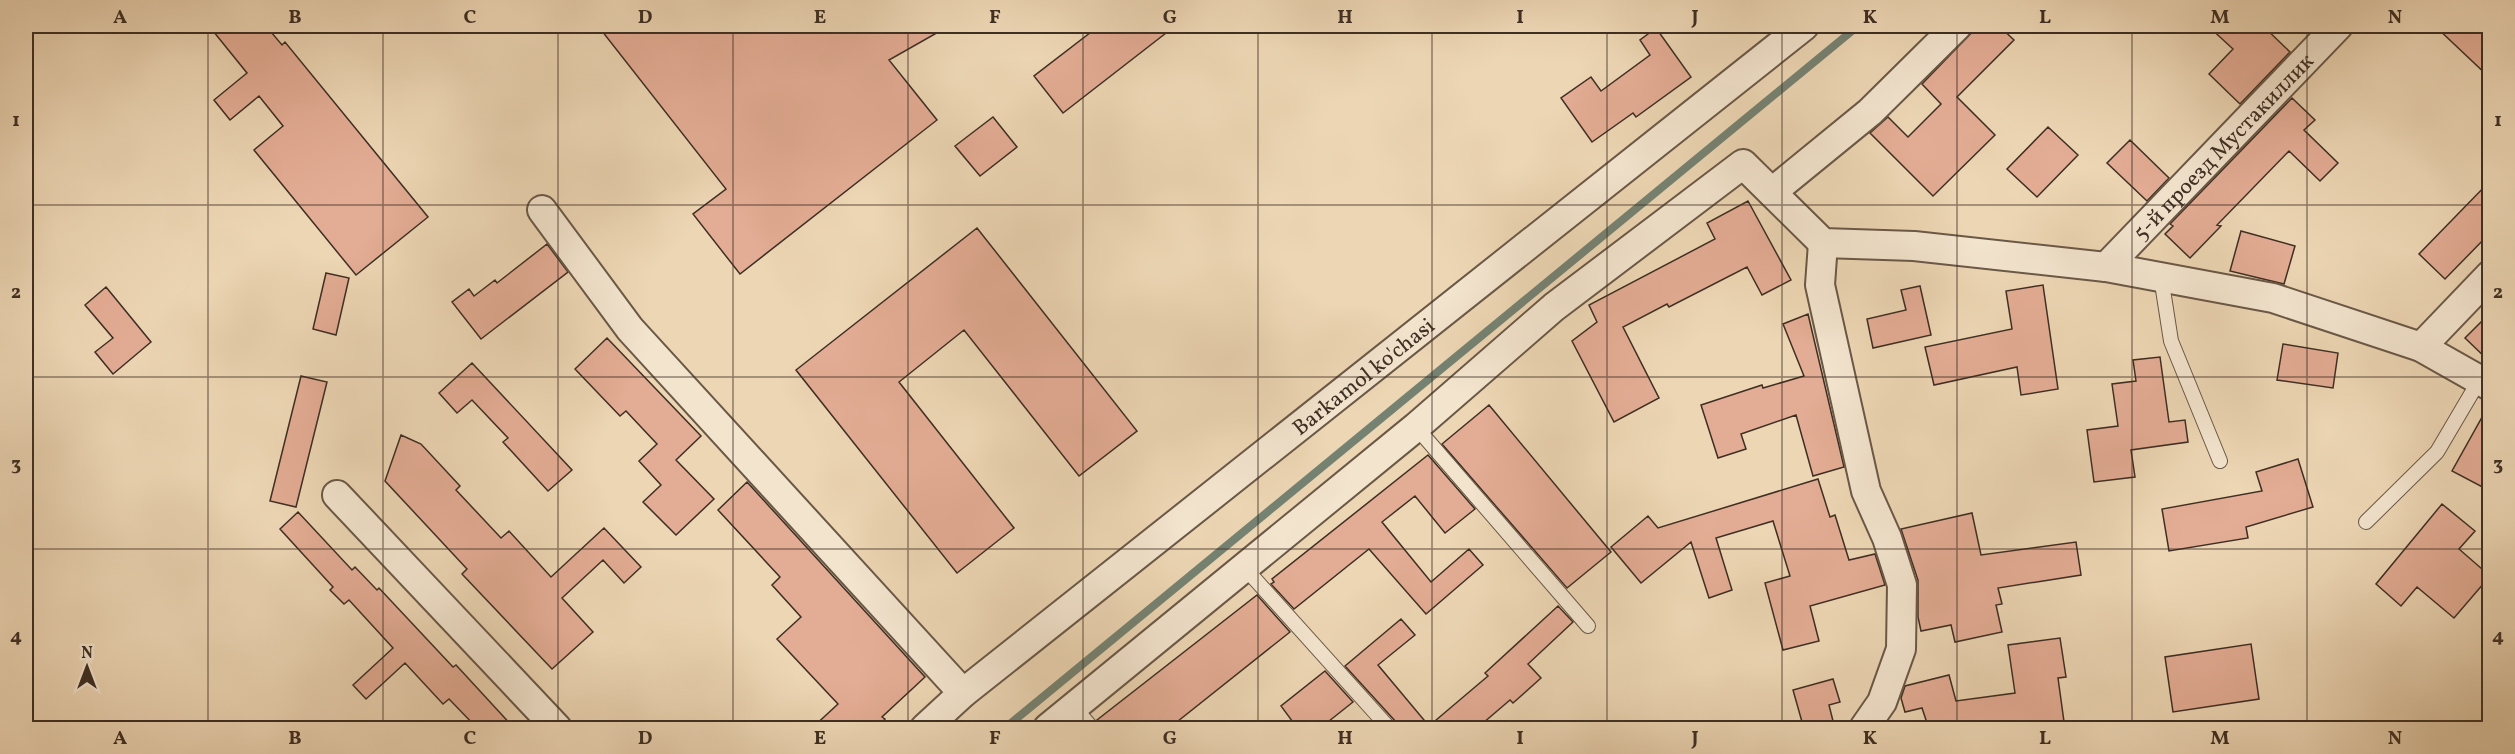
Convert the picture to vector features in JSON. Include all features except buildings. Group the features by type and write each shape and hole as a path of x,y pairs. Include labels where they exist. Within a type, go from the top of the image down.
{"street":[{"name":"Barkamol ko'chasi","path":"925,729 963,693 1804,26"},
{"path":"1772,192 1870,112 1957,26"},
{"name":"5-й проезд Мустакиллик","path":"2106,267 2338,26"},
{"path":"1048,729 1416,427 1554,307 1743,164 1823,243 1914,246 2106,267 2273,298 2421,347 2485,382"},
{"path":"542,210 630,330 963,693"},
{"path":"1823,243 1820,285 1864,479 1902,585 1901,649 1882,702 1864,729"},
{"path":"2421,347 2490,274"},
{"path":"337,495 557,729"}],"lane":[{"path":"2161,277 2171,340 2220,460"},
{"path":"2366,522 2438,452 2485,382"},
{"path":"1416,427 1588,626"},
{"path":"1244,567 1389,729"},
{"path":"1074,707 1092,729"}],"waterway":[{"path":"1005,728 1858,26"}]}
